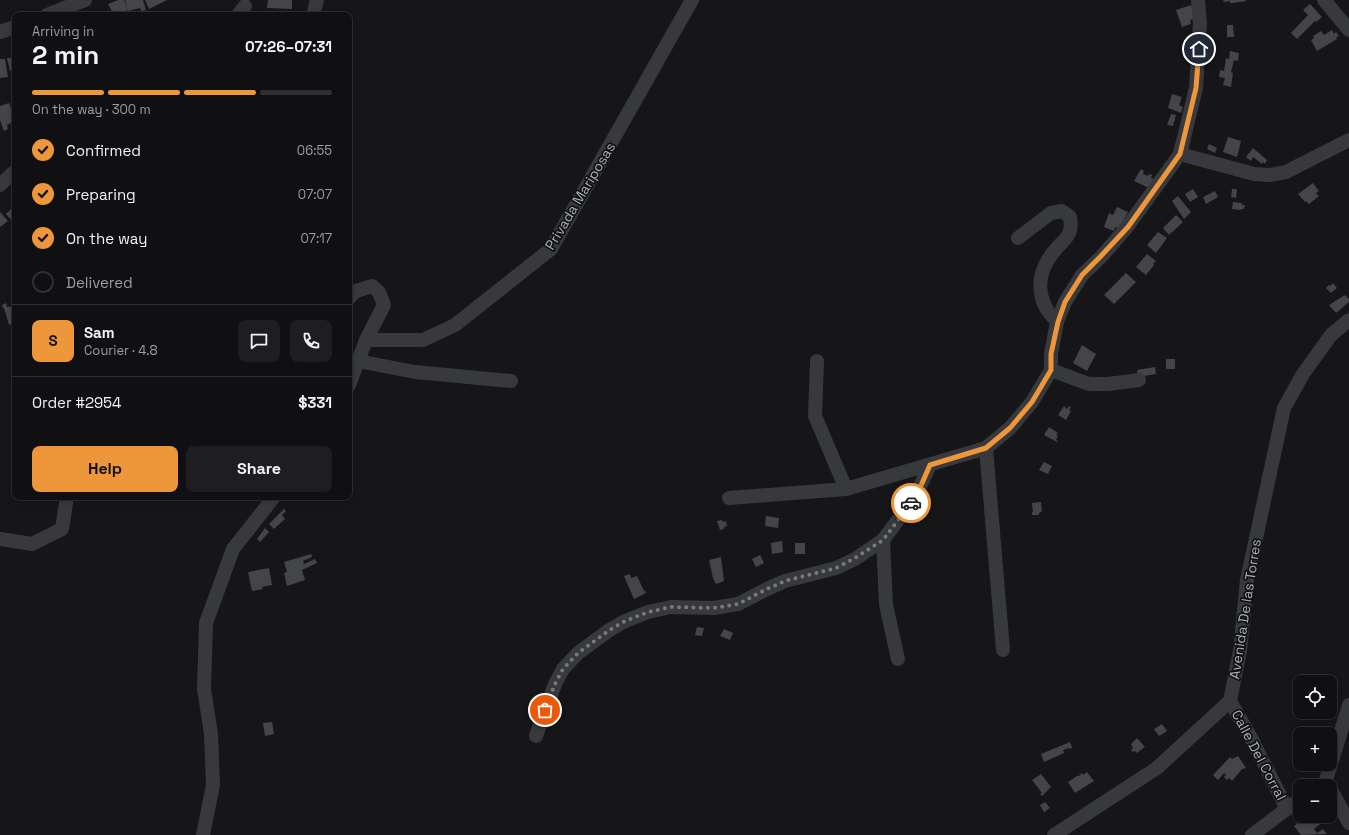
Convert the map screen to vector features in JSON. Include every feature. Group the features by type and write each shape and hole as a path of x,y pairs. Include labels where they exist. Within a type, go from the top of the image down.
{"street":[{"path":"55,12 85,0"},
{"path":"314,12 316,0"},
{"name":"Privada Mariposas","path":"366,340 423,340 455,325 551,249 692,0"},
{"path":"728,498 846,489 986,448 1010,428 1032,402 1051,370 1051,354 1058,322 1065,302 1082,275 1128,227 1180,154 1196,88 1200,23 1198,0"},
{"path":"1324,0 1349,30"},
{"path":"0,32 12,28"},
{"path":"1180,154 1254,174 1270,175 1286,172 1349,140"},
{"path":"0,186 12,174"},
{"path":"1018,238 1051,213 1062,211 1070,217 1072,226 1068,236 1055,250 1042,273 1040,292 1046,309 1058,322"},
{"path":"352,295 356,291 372,286 379,292 384,305 366,340 352,377"},
{"name":"Avenida De las Torres","path":"1230,701 1240,651 1247,580 1284,408 1303,374 1331,335 1349,320"},
{"path":"358,361 416,372 511,381"},
{"path":"817,361 815,416 846,489"},
{"path":"1051,370 1089,384 1108,384 1139,380"},
{"path":"986,448 1004,650"},
{"path":"536,736 555,684 563,669 578,653 608,631 623,622 648,612 671,607 714,608 738,604 785,581 836,568 883,540 916,497 930,465"},
{"path":"0,539 32,544 62,529 67,500"},
{"path":"203,835 213,785 211,734 204,689 206,623 233,549 272,500"},
{"path":"883,540 886,605 898,659"},
{"path":"1054,835 1157,768 1230,701"},
{"name":"Calle Del Corral","path":"1230,701 1251,738 1287,809"},
{"path":"1328,779 1349,705"},
{"path":"1337,803 1349,823"},
{"path":"1252,835 1293,804"}],"building":[{"path":"118,0 124,0 128,10 124,12 112,12 108,4"},
{"path":"125,0 143,0 146,10 141,11 140,8 128,11"},
{"path":"145,0 167,0 149,9"},
{"path":"268,0 292,0 292,9 267,8"},
{"path":"1223,0 1246,1 1230,3 1230,1 1224,2"},
{"path":"1310,4 1322,17 1316,22 1315,21 1297,39 1291,33 1308,15 1303,10"},
{"path":"1191,5 1196,19 1190,20 1191,24 1182,27 1176,10"},
{"path":"1227,25 1233,25 1234,37 1227,37"},
{"path":"1332,30 1334,34 1336,32 1339,36 1336,37 1337,39 1317,51 1311,40 1314,38 1313,36 1321,31 1324,35"},
{"path":"1230,51 1239,53 1238,61 1234,60 1231,72 1233,73 1231,87 1223,85 1225,78 1219,77 1220,70 1224,71 1226,58 1229,59"},
{"path":"12,57 12,71 10,71 7,58"},
{"path":"0,59 5,59 8,77 0,78"},
{"path":"1172,94 1182,97 1179,105 1183,107 1181,113 1168,108"},
{"path":"9,103 12,112 12,122 7,125 8,129 4,131 0,120 0,106"},
{"path":"1171,114 1176,115 1173,126 1167,125"},
{"path":"1228,137 1241,141 1237,157 1223,152"},
{"path":"1209,144 1217,148 1215,153 1207,149"},
{"path":"1253,148 1267,160 1265,164 1263,162 1262,164 1253,157 1251,161 1246,157"},
{"path":"1141,169 1144,171 1143,174 1148,176 1149,174 1152,175 1151,178 1154,179 1149,188 1134,181"},
{"path":"1313,183 1319,191 1316,193 1319,196 1309,204 1306,201 1305,202 1298,194"},
{"path":"1193,189 1198,197 1190,202 1185,194"},
{"path":"1232,189 1237,189 1236,198 1231,197"},
{"path":"1215,191 1218,197 1206,204 1203,197"},
{"path":"1178,196 1191,212 1184,219 1172,201"},
{"path":"1233,202 1242,203 1242,205 1245,205 1244,209 1232,209"},
{"path":"1117,207 1128,212 1119,229 1115,227 1114,231 1104,227 1109,213 1113,215"},
{"path":"12,208 12,221 6,214"},
{"path":"0,212 8,221 0,227"},
{"path":"1176,215 1183,222 1169,235 1163,228"},
{"path":"1158,232 1167,238 1156,253 1147,245"},
{"path":"1147,254 1156,261 1146,275 1136,267"},
{"path":"1126,273 1136,282 1114,304 1104,295"},
{"path":"1333,283 1337,288 1331,293 1326,288"},
{"path":"1345,295 1349,299 1349,302 1336,313 1329,305"},
{"path":"6,303 7,307 12,306 12,324 9,325 2,305"},
{"path":"1082,345 1096,354 1087,371 1073,363"},
{"path":"1166,359 1175,359 1175,369 1166,369"},
{"path":"1155,367 1156,374 1138,377 1137,370"},
{"path":"1064,406 1067,409 1069,406 1071,407 1069,410 1071,411 1066,420 1058,415"},
{"path":"1049,427 1058,433 1056,435 1058,436 1056,440 1058,441 1057,442 1044,435"},
{"path":"1044,462 1052,466 1048,474 1039,470"},
{"path":"1041,502 1042,511 1039,515 1032,515 1032,503"},
{"path":"284,509 286,511 282,515 285,519 274,529 269,524"},
{"path":"766,516 779,518 778,528 765,526"},
{"path":"722,520 723,522 726,521 727,526 720,530 717,521"},
{"path":"265,528 269,532 260,542 257,539"},
{"path":"782,541 783,552 772,554 771,543"},
{"path":"795,543 805,543 805,554 795,554"},
{"path":"311,554 312,557 303,561 304,564 315,559 317,563 302,570 305,580 287,586 284,573 287,572 284,562"},
{"path":"760,555 764,563 756,567 752,559"},
{"path":"721,557 724,581 716,584 709,560"},
{"path":"269,568 272,585 262,587 263,589 252,591 248,572"},
{"path":"630,574 631,578 637,576 646,593 634,599 624,576"},
{"path":"697,627 704,628 702,636 695,635"},
{"path":"724,629 733,633 730,640 720,636"},
{"path":"272,722 274,734 265,736 263,723"},
{"path":"1162,724 1167,731 1159,736 1154,729"},
{"path":"1137,738 1145,747 1137,753 1131,750 1133,748 1131,744"},
{"path":"1070,742 1072,747 1071,749 1069,748 1063,750 1064,753 1044,762 1041,754"},
{"path":"1238,756 1246,768 1242,769 1232,781 1229,778 1227,780 1224,777 1226,775 1224,773 1218,780 1213,775 1230,757 1232,759"},
{"path":"1087,772 1094,781 1075,793 1068,782 1077,776 1080,776 1079,775 1082,773 1083,775"},
{"path":"1041,774 1051,787 1042,796 1040,794 1042,793 1032,780"},
{"path":"1045,802 1050,808 1044,812 1040,805"},
{"path":"1298,823 1322,823 1314,829 1317,833 1323,829 1327,834 1301,835 1294,826"}],"way so far":[{"path":"545,710 555,684 563,669 578,653 623,622 648,612 671,607 714,608 738,604 785,581 811,576 836,568 883,540 911,503"}],"route":[{"path":"911,503 916,497 930,465 986,448 1010,428 1032,402 1051,370 1051,354 1058,322 1065,302 1082,275 1128,227 1180,154 1196,88 1199,49"}]}
